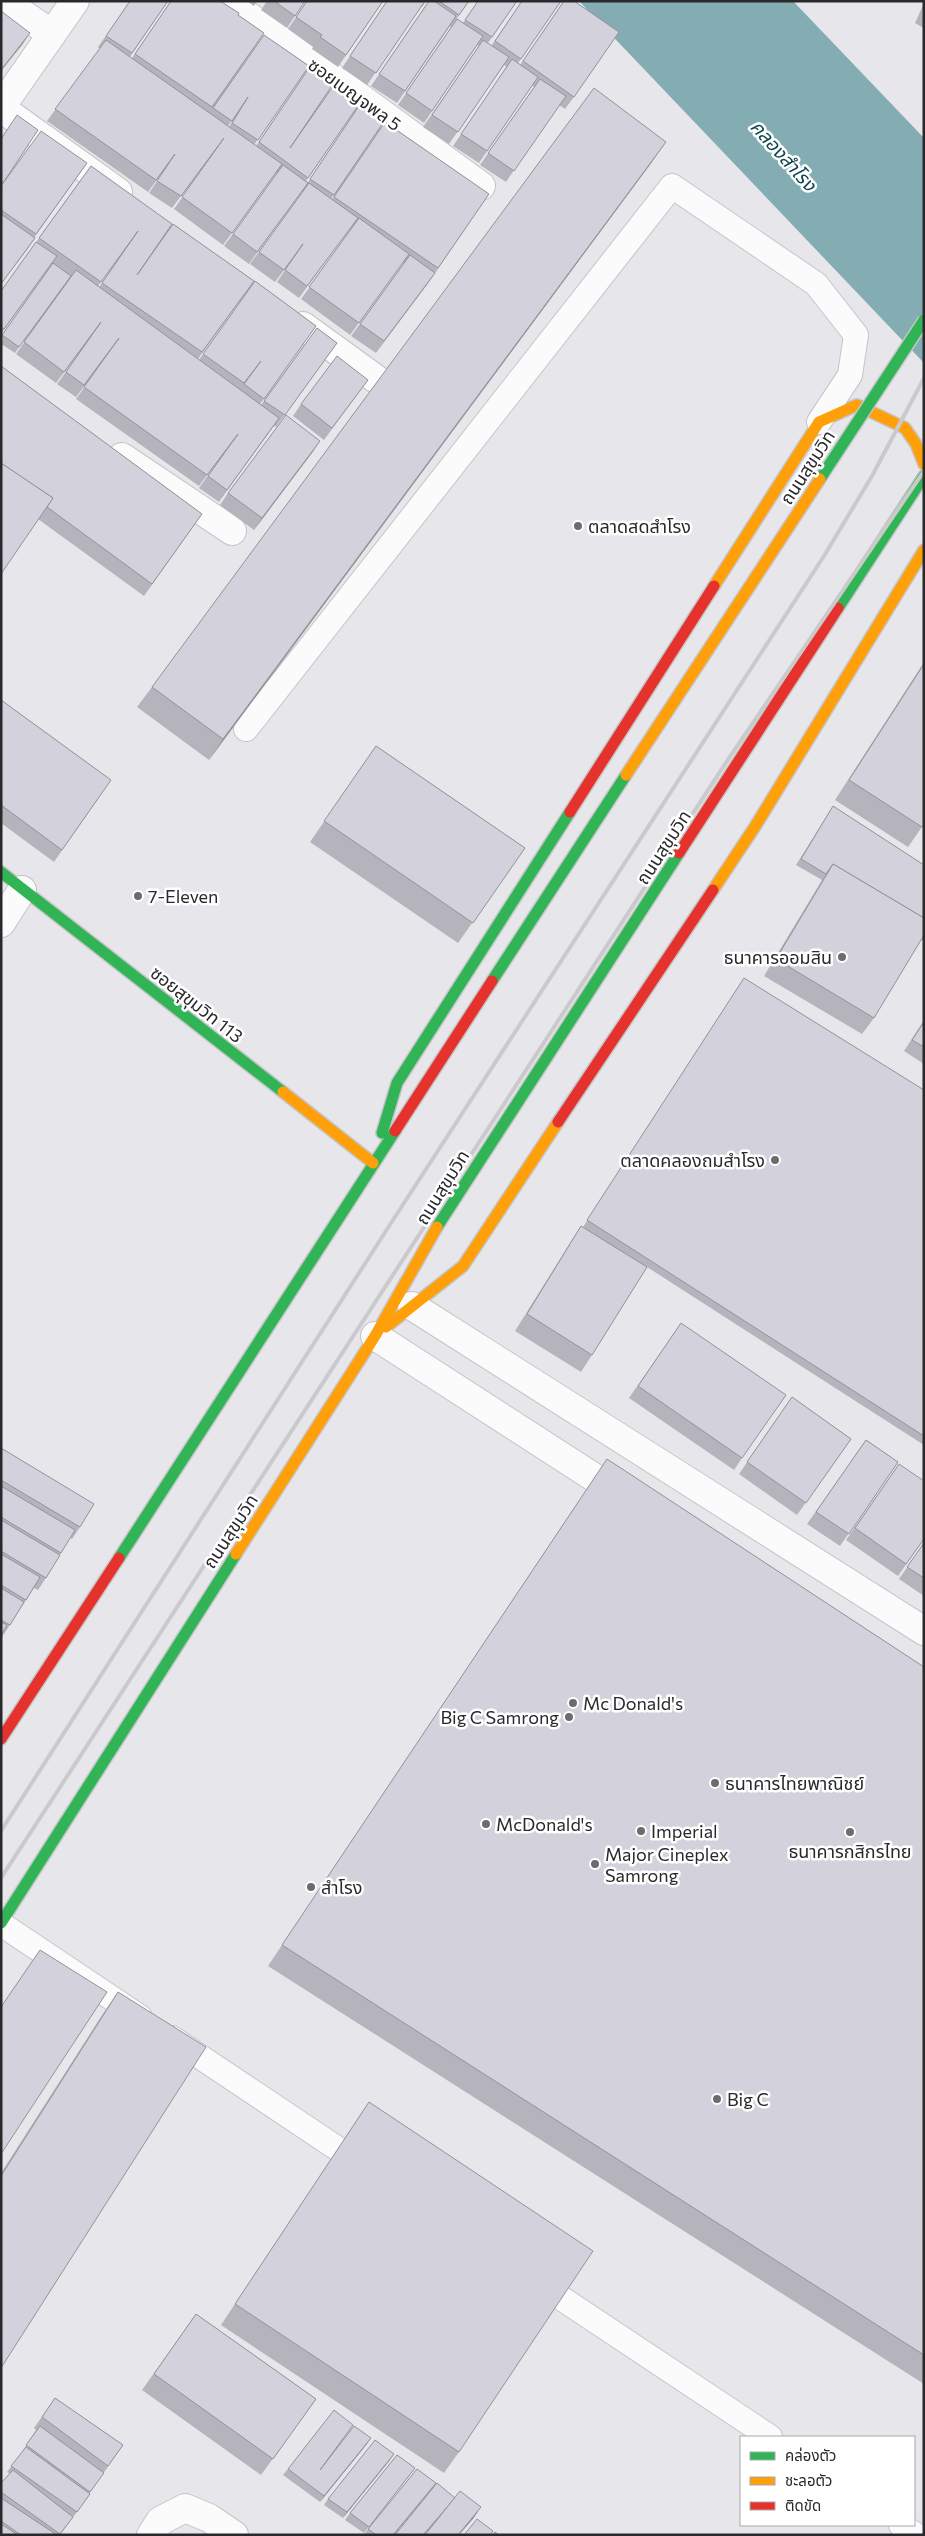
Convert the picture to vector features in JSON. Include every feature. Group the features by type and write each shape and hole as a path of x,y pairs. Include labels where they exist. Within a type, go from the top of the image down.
{"main road":[{"name":"ถนนสุขุมวิท","path":"1,1739 373,1163 924,320"},
{"path":"373,1163 397,1083 819,422 857,405 904,428 916,444 924,464"},
{"name":"ถนนสุขุมวิท","path":"1,1923 375,1336 442,1217 924,476"},
{"path":"375,1336 463,1266 756,825 924,550"},
{"name":"ซอยสุขุมวิท 113","path":"1,872 373,1163"}],"street":[{"path":"4,1 52,34"},
{"path":"75,1 1,108 137,206"},
{"name":"ซอยเบญจพล 5","path":"228,1 481,186"},
{"path":"281,310 376,379"},
{"path":"100,442 232,531"},
{"path":"1,923 22,890"},
{"path":"412,1306 924,1631"},
{"path":"375,1336 649,1513"},
{"path":"151,2535 160,2521 185,2508 209,2518 234,2535"}],"lane":[{"path":"246,729 672,186 816,284 856,336 850,375 819,422"},
{"path":"1,1923 381,2178"},
{"path":"514,2266 769,2436"},
{"path":"902,2526 916,2535"}],"water":[{"name":"คลองสำโรง","path":"579,1 793,1 924,138 924,363"}],"building":[{"path":"130,1 168,1 132,53 106,36"},
{"path":"171,1 220,1 264,33 212,107 135,54"},
{"path":"274,1 305,1 295,16"},
{"path":"307,1 383,1 346,55 296,17"},
{"path":"387,1 425,1 376,73 350,56"},
{"path":"429,1 434,1 456,16 405,91 379,74"},
{"path":"439,1 469,1 459,15"},
{"path":"478,1 517,1 492,37 465,20"},
{"path":"522,1 561,1 521,59 495,41"},
{"path":"564,1 574,1 619,32 574,97 523,61"},
{"path":"1,11 30,33 1,70"},
{"path":"457,19 483,36 432,111 406,93"},
{"path":"264,35 309,66 258,140 232,123 248,97 232,121 213,108"},
{"path":"106,40 282,164 232,233 182,197 224,138 181,196 157,181 175,154 156,180 55,109"},
{"path":"483,40 509,57 458,132 432,115"},
{"path":"512,59 538,77 487,151 461,134"},
{"path":"309,68 333,84 290,148 334,85 360,103 308,178 259,142"},
{"path":"540,79 566,96 514,171 488,153"},
{"path":"594,88 666,142 223,739 152,687"},
{"path":"361,103 385,120 334,195 310,179"},
{"path":"17,115 38,130 1,186 1,139"},
{"path":"385,122 489,194 438,268 334,197"},
{"path":"41,131 87,163 36,234 1,210 1,186"},
{"path":"283,165 308,183 257,252 233,234"},
{"path":"91,166 172,224 137,275 173,224 254,281 202,352 102,283 138,231 101,282 39,238"},
{"path":"309,183 358,218 307,286 285,270 303,244 284,270 259,252"},
{"path":"1,214 35,238 1,284"},
{"path":"359,218 409,254 359,323 309,287"},
{"path":"36,242 57,256 4,329 1,327 1,291"},
{"path":"410,255 435,273 384,341 360,324"},
{"path":"53,263 71,276 19,347 2,335"},
{"path":"76,270 279,418 227,490 208,476 238,434 207,475 84,387 119,338 84,385 66,372 101,322 64,372 24,342"},
{"path":"255,281 316,326 264,399 244,384 261,361 244,383 203,354"},
{"path":"317,328 337,343 285,415 264,401"},
{"path":"337,356 368,380 332,428 301,404"},
{"path":"1,366 202,514 152,584 47,507 53,498 1,463"},
{"path":"286,415 320,441 262,518 228,493"},
{"path":"1,463 53,498 1,574"},
{"path":"924,664 924,824 922,827 849,780"},
{"path":"1,700 111,780 62,850 1,805"},
{"path":"376,746 525,848 473,923 324,821"},
{"path":"833,806 924,865 924,918 833,864 826,874 801,859"},
{"name":"ธนาคารออมสิน","path":"833,864 924,918 924,935 874,1018 776,959"},
{"name":"ตลาดคลองถมสำโรง","path":"744,978 924,1090 924,1436 587,1220"},
{"path":"924,1022 924,1047 912,1040"},
{"path":"581,1226 647,1267 592,1355 527,1314"},
{"path":"681,1323 786,1395 742,1458 638,1386"},
{"path":"792,1397 851,1439 806,1503 747,1462"},
{"path":"866,1440 898,1462 849,1534 816,1512"},
{"path":"1,1448 94,1504 80,1527 1,1480"},
{"name":"Imperial","path":"607,1459 924,1667 924,2355 282,1945"},
{"path":"899,1464 924,1481 924,1539 906,1564 855,1528"},
{"path":"1,1486 75,1530 61,1553 1,1517"},
{"path":"1,1520 60,1555 46,1578 1,1551"},
{"path":"924,1543 924,1578 907,1567"},
{"path":"1,1554 40,1577 26,1600 1,1585"},
{"path":"1,1588 24,1602 10,1625 1,1620"},
{"path":"1,1622 7,1625 1,1635"},
{"path":"40,1950 107,1992 1,2154 1,2007"},
{"path":"118,1992 206,2047 1,2368 1,2176"},
{"path":"369,2102 593,2251 459,2452 235,2304"},
{"path":"196,2314 316,2399 273,2459 154,2374"},
{"path":"55,2398 123,2445 108,2466 42,2417"},
{"path":"334,2410 353,2425 320,2470 354,2426 371,2438 324,2496 288,2469"},
{"path":"40,2426 104,2473 90,2492 26,2445"},
{"path":"375,2440 394,2454 347,2512 328,2499"},
{"path":"26,2447 90,2494 77,2512 11,2466"},
{"path":"397,2455 415,2468 369,2527 350,2513"},
{"path":"417,2469 436,2483 393,2535 376,2535 368,2529"},
{"path":"13,2470 73,2517 60,2534 1,2492 1,2483"},
{"path":"437,2483 455,2498 423,2535 395,2535"},
{"path":"460,2491 481,2507 458,2535 425,2535"},
{"path":"1,2498 57,2535 21,2535 1,2521"},
{"path":"477,2519 493,2531 490,2535 464,2535"},
{"path":"1,2524 18,2535 1,2535"}],"railway":[{"path":"1,1831 393,1220 824,556 872,476 924,378"},
{"path":"1,1878 727,761 924,471"}],"traffic: fast":[{"path":"820,479 924,320"},
{"path":"838,608 924,476"},
{"path":"492,981 626,775"},
{"path":"382,1133 397,1083 570,812"},
{"path":"437,1227 679,853"},
{"path":"1,872 283,1092"},
{"path":"119,1558 395,1131"},
{"path":"1,1923 236,1554"}],"traffic: slow":[{"path":"714,586 819,422 857,405 905,428 916,444 924,464"},
{"path":"626,775 820,479"},
{"path":"713,890 756,825 924,550"},
{"path":"283,1092 373,1163"},
{"path":"386,1327 463,1266 558,1122"},
{"path":"236,1554 375,1336 437,1227"}],"traffic: jam":[{"path":"570,812 714,586"},
{"path":"679,853 838,608"},
{"path":"558,1122 713,890"},
{"path":"395,1131 492,981"},
{"path":"1,1739 119,1558"}],"place":[{"name":"ตลาดสดสำโรง","path":"578,526"},
{"name":"7-Eleven","path":"138,896"},
{"name":"ธนาคารออมสิน","path":"842,957"},
{"name":"ตลาดคลองถมสำโรง","path":"775,1160"},
{"name":"Mc Donald's","path":"573,1703"},
{"name":"Big C Samrong","path":"569,1717"},
{"name":"ธนาคารไทยพาณิชย์","path":"715,1783"},
{"name":"McDonald's","path":"486,1824"},
{"name":"Imperial","path":"641,1831"},
{"name":"ธนาคารกสิกรไทย","path":"850,1832"},
{"name":"Major Cineplex Samrong","path":"595,1864"},
{"name":"สำโรง","path":"311,1887"},
{"name":"Big C","path":"717,2099"}]}
